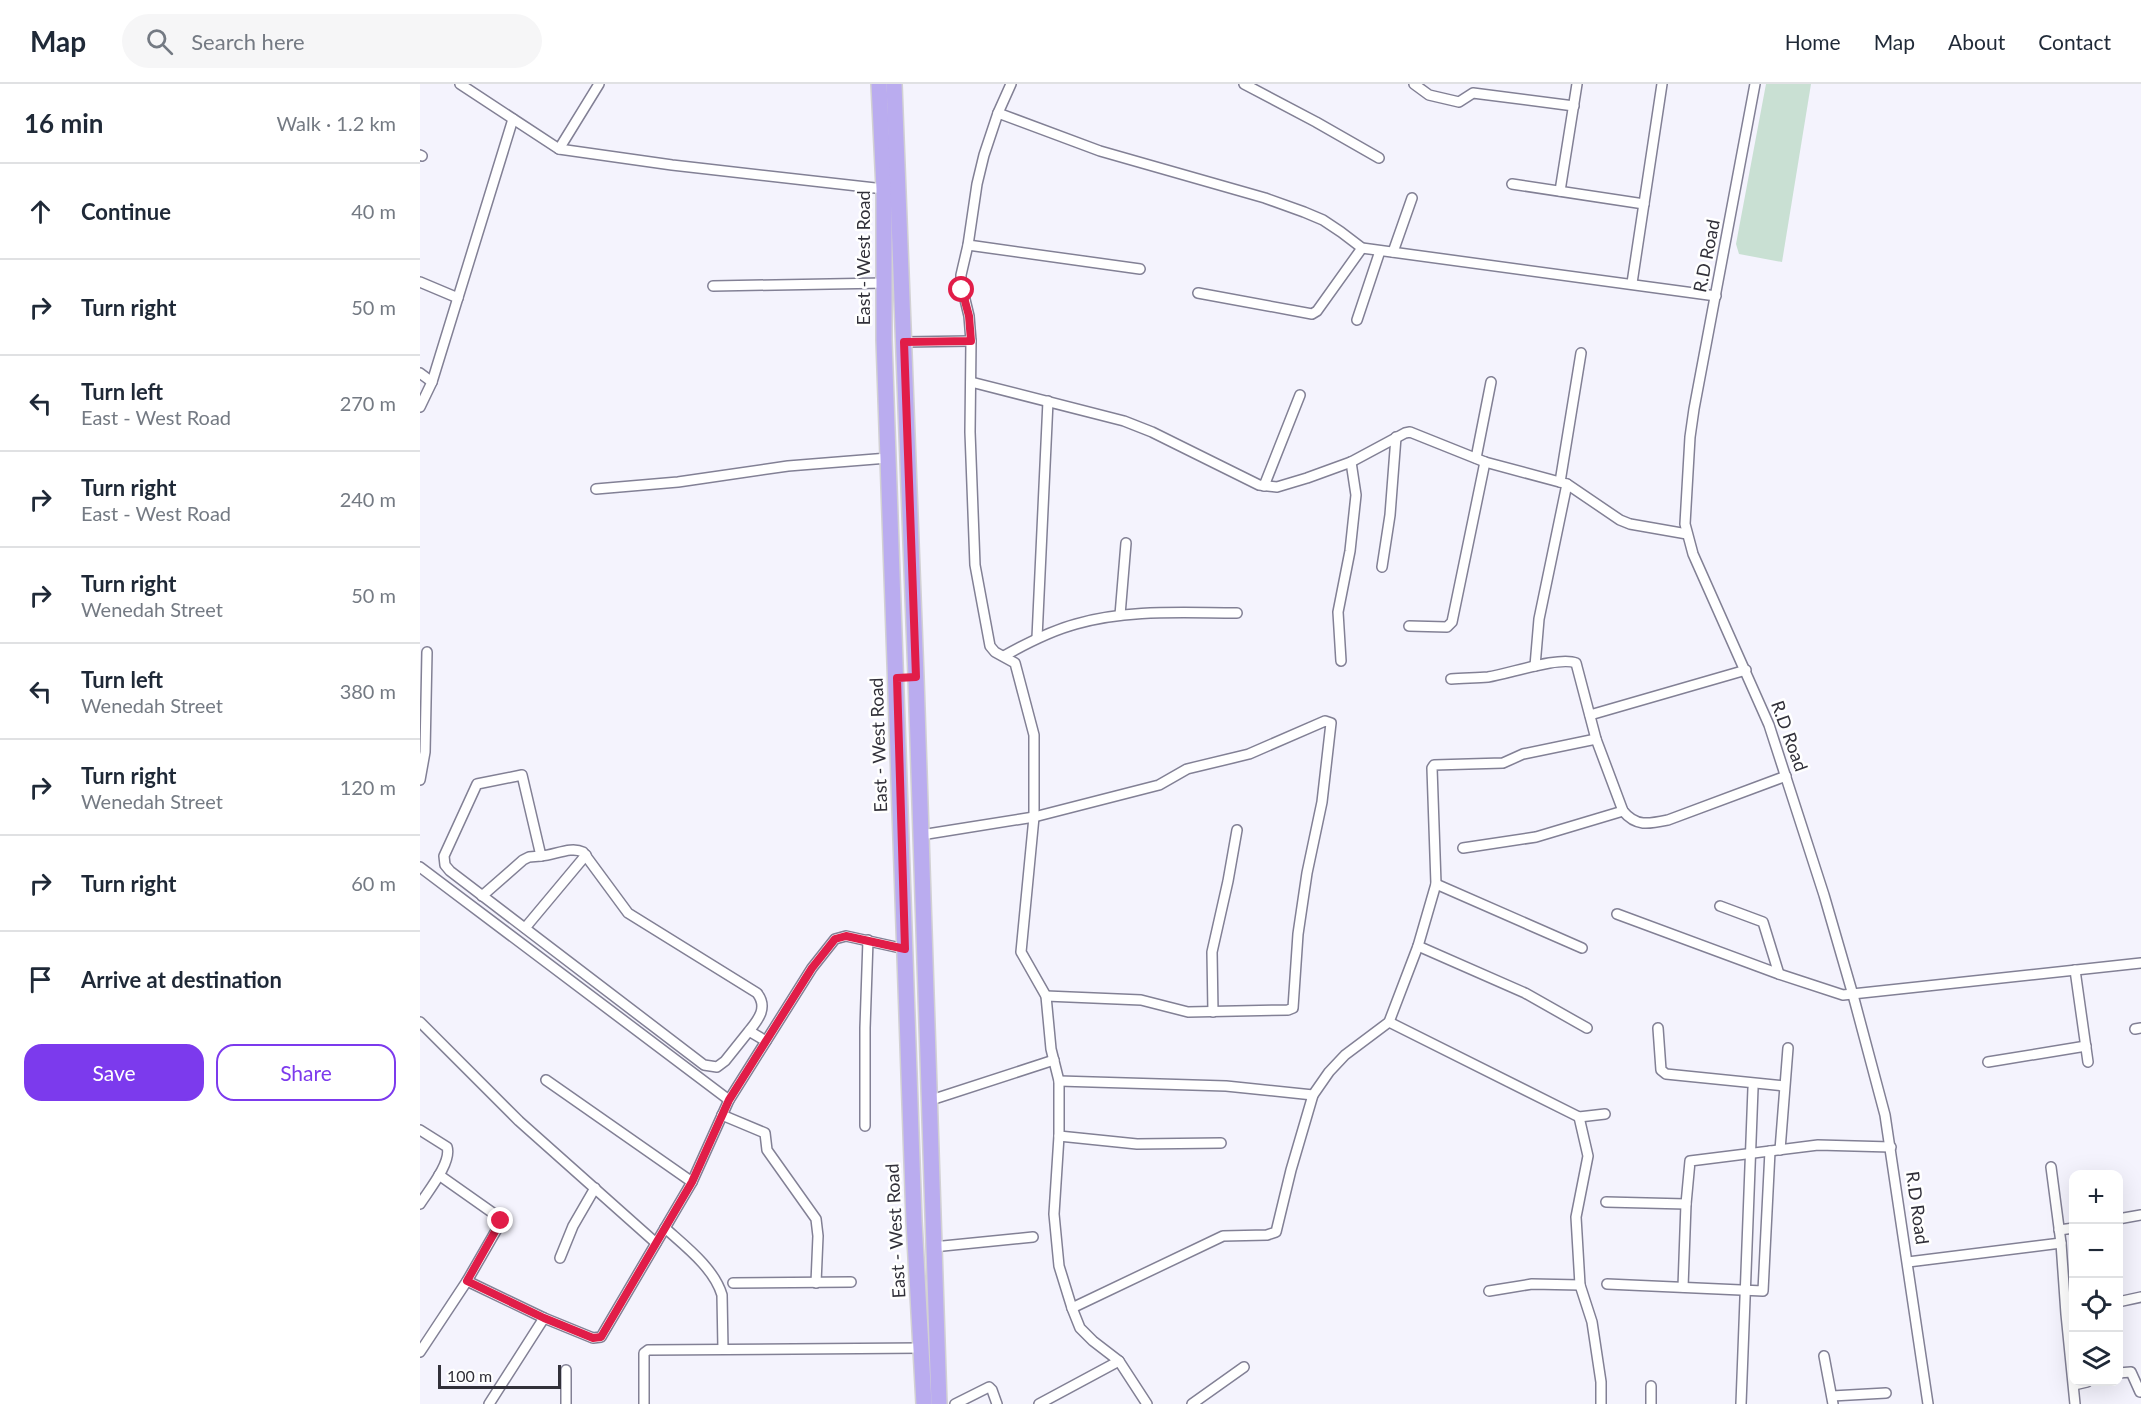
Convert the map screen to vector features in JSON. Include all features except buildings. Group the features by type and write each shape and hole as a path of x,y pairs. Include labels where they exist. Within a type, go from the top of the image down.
{"main road":[{"name":"East - West Road","path":"879,84 884,189 888,458 914,1221 924,1404"},
{"name":"East - West Road","path":"894,84 939,1404"},
{"path":"897,678 916,677"}],"street":[{"path":"460,84 559,149 672,165 884,189"},
{"path":"559,149 599,84"},
{"path":"1011,84 998,113 984,155 961,283 969,316 971,341 970,432 976,575 990,646 995,652 1015,663 1033,727 1034,817 1021,952 1046,996 1059,1081 1059,1136 1054,1196 1055,1238 1059,1266 1072,1308 1085,1333 1119,1361 1147,1404"},
{"path":"1244,84 1375,155"},
{"path":"1496,95 1498,84"},
{"path":"1560,191 1577,84"},
{"path":"1632,283 1662,84"},
{"name":"R.D Road","path":"1755,84 1691,429 1685,524 1693,554 1769,725 1824,895 1853,995 1885,1115 1891,1147 1928,1404"},
{"path":"1418,86 1430,95 1459,102 1473,93 1574,106"},
{"path":"998,113 1100,151 1304,212 1323,220 1362,249 1632,283 1716,296"},
{"path":"420,407 432,382 513,119"},
{"path":"1512,184 1644,204"},
{"path":"1394,252 1412,198"},
{"path":"968,244 1140,269"},
{"path":"1198,293 1312,314 1317,311 1362,249"},
{"path":"1357,320 1380,251"},
{"path":"420,282 458,298"},
{"path":"713,286 884,283"},
{"path":"904,342 971,341"},
{"path":"1535,666 1539,619 1564,483 1581,353"},
{"path":"420,373 432,382"},
{"path":"971,382 1110,417 1152,432 1264,486 1277,487 1351,462 1405,433 1418,434 1481,460 1564,483 1620,520 1687,534"},
{"path":"1409,626 1447,627 1452,622 1481,460 1491,382"},
{"path":"1264,486 1300,395"},
{"path":"1037,638 1048,401"},
{"path":"1382,567 1390,515 1396,437"},
{"path":"596,489 678,482 788,466 888,458"},
{"path":"1341,661 1338,612 1350,551 1356,495 1351,462"},
{"path":"1120,615 1126,543"},
{"path":"1004,656 1037,638 1076,624 1120,615 1237,612"},
{"path":"420,780 425,752 427,652"},
{"path":"1450,679 1490,676 1535,666 1576,663 1596,739 1623,811 1630,820 1640,823 1648,824 1668,820 1786,776"},
{"path":"1590,715 1746,670"},
{"path":"921,835 1034,817 1159,785 1187,770 1249,754 1325,721 1331,723 1322,802 1307,873 1298,934 1293,1008 1213,1012 1180,1011 1141,1000 1046,996"},
{"path":"1072,1308 1223,1236 1274,1234 1276,1232 1313,1095 1329,1072 1345,1055 1389,1022 1418,946 1436,884 1431,768 1434,765 1503,763 1523,754 1596,739"},
{"path":"482,896 529,857 542,856 553,855 574,849 586,855 628,913 757,993 762,999 763,1009 758,1019 725,1061 717,1066 704,1065 482,896 445,866 444,856 477,784 522,775 542,856"},
{"path":"1463,848 1536,837 1623,811"},
{"path":"1213,1012 1212,952 1237,830"},
{"path":"525,928 586,855"},
{"path":"420,867 729,1100"},
{"path":"1436,884 1582,948"},
{"path":"1720,906 1763,922 1779,974"},
{"path":"1617,914 1779,974 1830,991 1853,995 2141,963"},
{"path":"467,1281 544,1318 593,1338 601,1337 692,1182 729,1100 812,968 835,939 846,936 905,949"},
{"path":"865,1126 868,940"},
{"path":"1418,946 1525,993 1587,1028"},
{"path":"2075,970 2088,1062"},
{"path":"420,1022 519,1121 656,1243"},
{"path":"1389,1022 1579,1118 1605,1114"},
{"path":"1659,1028 1661,1070 1666,1074 1784,1086"},
{"path":"749,1031 766,1041"},
{"path":"1988,1062 2086,1046"},
{"path":"1607,1284 1763,1291 1775,1150 1788,1048"},
{"path":"928,1101 1054,1060"},
{"path":"546,1080 692,1182"},
{"path":"1059,1081 1226,1086 1313,1095"},
{"path":"1741,1404 1753,1088"},
{"path":"722,1115 765,1133 768,1150 813,1211 817,1226 816,1282"},
{"path":"1579,1118 1588,1156 1576,1217 1580,1285 1592,1322 1601,1382 1601,1404"},
{"path":"420,1130 447,1146 448,1150 439,1175 420,1204"},
{"path":"1059,1136 1137,1144 1221,1143"},
{"path":"1683,1287 1690,1161 1818,1146 1891,1147"},
{"path":"2051,1167 2069,1306"},
{"path":"420,1352 467,1281 501,1221 500,1218 439,1175"},
{"path":"560,1258 573,1226 595,1188"},
{"path":"1606,1202 1686,1204"},
{"path":"2123,1218 2141,1215"},
{"path":"665,1227 693,1254 719,1287 722,1295 723,1349"},
{"path":"2059,1230 2069,1229"},
{"path":"933,1247 1033,1237"},
{"path":"1908,1262 2061,1242"},
{"path":"733,1283 851,1282"},
{"path":"1489,1291 1532,1284 1580,1285"},
{"path":"2123,1301 2141,1297"},
{"path":"489,1404 544,1318"},
{"path":"644,1404 645,1351 922,1348"},
{"path":"1824,1356 1832,1400 1886,1393"},
{"path":"1039,1404 1119,1361"},
{"path":"1192,1404 1244,1367"},
{"path":"566,1370 566,1404"},
{"path":"2123,1373 2131,1372 2140,1392"},
{"path":"1651,1386 1652,1404"},
{"path":"2074,1386 2075,1404"},
{"path":"955,1404 989,1387 998,1404"}],"green space":[{"path":"1766,84 1811,84 1782,262 1739,254 1736,244"}],"route":[{"path":"501,1221 467,1281 544,1318 593,1338 601,1337 692,1182 729,1100 812,968 835,939 840,937 868,940 905,949 897,678 916,677 904,342 971,341 969,316 962,290"}]}
